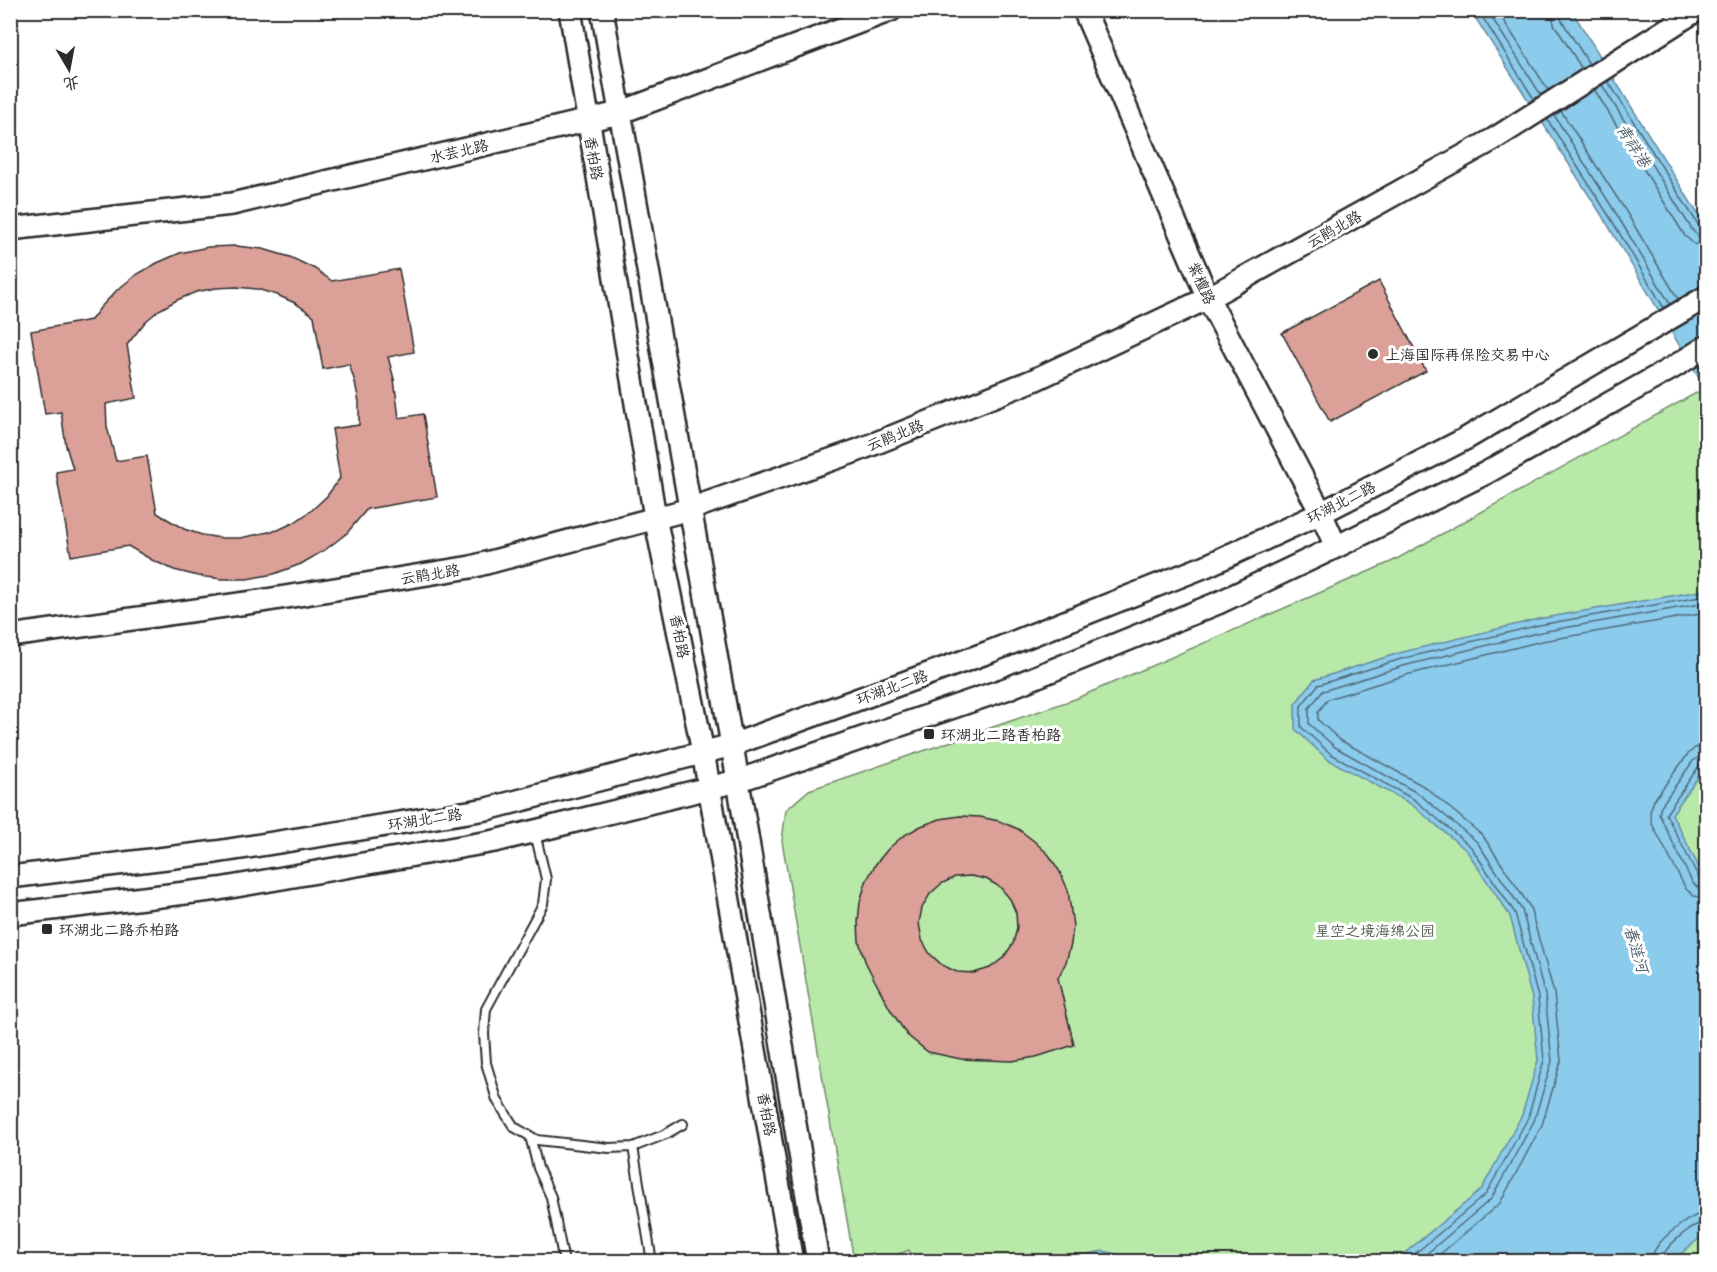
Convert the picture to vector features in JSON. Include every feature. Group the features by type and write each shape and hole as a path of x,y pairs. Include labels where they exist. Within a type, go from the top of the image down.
{"main road":[{"name":"香柏路","path":"570,10 655,517 710,788 792,1262"},
{"name":"香柏路","path":"602,10 732,745 818,1262"},
{"name":"水芸北路","path":"10,229 232,204 619,113 891,10"},
{"name":"紫檀路","path":"1084,10 1208,298 1336,547"},
{"name":"云鹃北路","path":"10,636 261,601 471,567 690,509 856,451 1034,380 1208,298 1522,123 1697,10"},
{"name":"环湖北二路","path":"10,878 216,852 487,809 732,745 1000,648 1206,566 1320,513 1467,438 1707,297"},
{"path":"10,914 219,889 483,843 738,781 1006,689 1218,603 1486,473 1707,347"}],"lane":[{"path":"534,831 546,879 543,904 486,1009 484,1034 486,1063 496,1100 514,1127 537,1140 609,1148 633,1147 666,1134 683,1124"},
{"path":"530,1136 538,1168 551,1197 564,1262"},
{"path":"633,1147 652,1262"}],"green space":[{"name":"星空之境海绵公园","path":"1705,388 1706,1261 914,1262 909,1250 881,1261 854,1261 782,841 786,810 809,790 1075,699 1393,561"}],"water":[{"name":"青祥港","path":"1471,11 1572,11 1706,227 1706,390 1606,222"},
{"name":"春涟河","path":"1706,590 1706,766 1672,814 1706,881 1706,1233 1672,1261 1380,1261 1401,1256 1481,1190 1522,1115 1538,1060 1532,998 1510,916 1467,851 1411,804 1327,759 1295,729 1295,704 1314,680 1399,653 1538,619"},
{"path":"1103,1251 1149,1261 1052,1261"}],"building":[{"path":"236,246 263,249 290,257 315,269 332,281 399,269 414,352 388,357 394,379 399,418 423,414 437,497 367,509 347,533 325,550 301,564 274,574 247,579 222,579 174,570 128,546 71,556 56,472 73,469 66,446 61,412 45,414 31,331 91,320 117,290 136,275 180,253 208,247","holes":["236,287 257,289 295,303 314,316 323,369 349,364 359,402 359,425 332,429 340,478 327,496 295,522 278,530 240,538 202,535 184,529 157,513 147,456 116,461 107,427 106,404 136,398 127,345 145,322 159,310 196,292"]},
{"path":"1379,281 1426,371 1330,422 1282,333"},
{"path":"960,816 980,817 999,821 1018,829 1049,855 1060,872 1068,890 1073,926 1066,962 1058,978 1074,1045 1036,1057 1012,1061 961,1059 928,1052 907,1035 890,1009 865,961 859,941 860,902 866,882 875,865 888,849 903,836 940,819","holes":["971,876 986,879 1000,887 1010,899 1016,913 1017,928 1013,944 1003,958 990,968 974,973 957,972 942,965 930,954 922,940 919,923 922,908 930,894 941,884 955,877"]}],"place":[{"name":"上海国际再保险交易中心","path":"1373,354"},
{"name":"环湖北二路香柏路","path":"929,734"},
{"name":"环湖北二路乔柏路","path":"47,929"}]}
